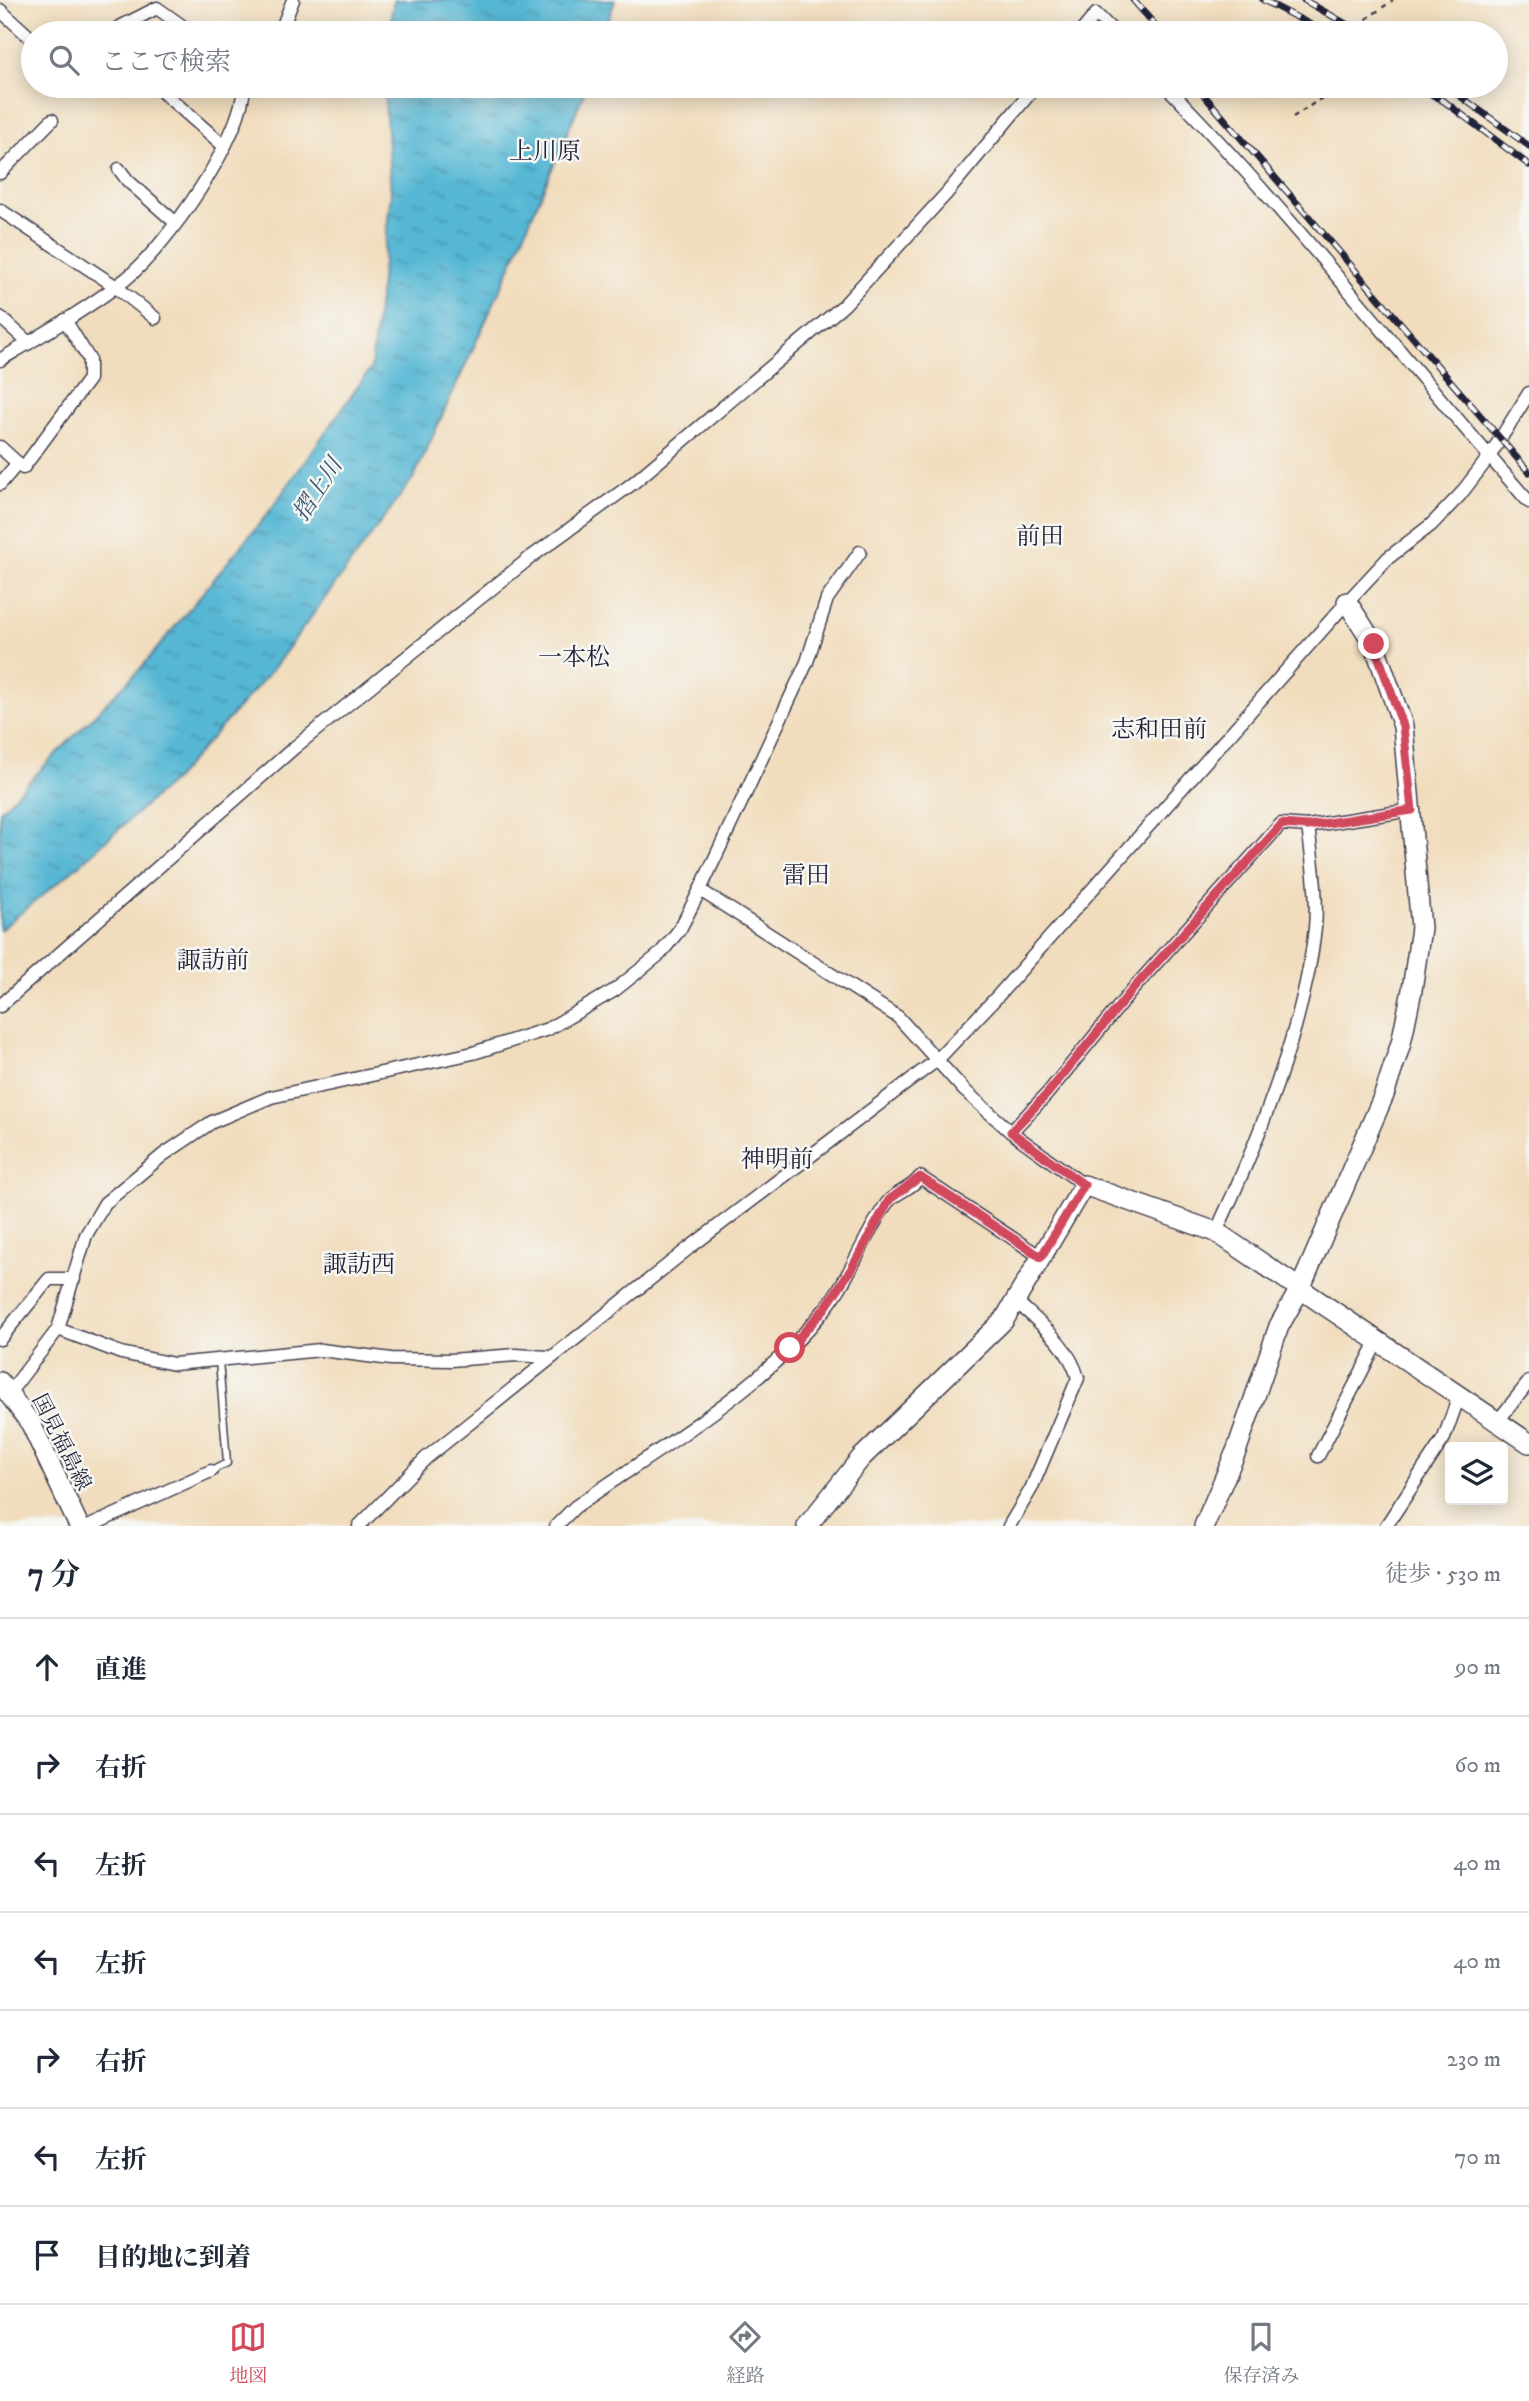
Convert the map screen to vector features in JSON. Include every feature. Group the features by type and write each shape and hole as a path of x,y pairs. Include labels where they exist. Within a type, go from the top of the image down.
{"street":[{"path":"285,21 293,0"},
{"path":"129,21 158,4 178,21"},
{"path":"0,10 21,29"},
{"path":"1090,21 1096,14 1103,21"},
{"path":"169,98 224,146"},
{"path":"0,360 115,286 144,260 176,223 212,172 240,98"},
{"path":"0,1006 295,747 531,556 632,484 844,304 946,194 1026,98"},
{"path":"1178,98 1217,138 1349,289 1529,502"},
{"path":"0,173 52,120"},
{"path":"119,169 128,181 176,223"},
{"path":"0,210 115,286 155,318"},
{"path":"0,317 29,343"},
{"path":"0,447 23,468 89,379 89,359 65,320"},
{"path":"359,1526 426,1458 548,1357 937,1060 1006,988 1347,602 1388,558 1431,525 1460,495 1489,457 1529,393"},
{"path":"0,484 18,463"},
{"path":"5,1387 58,1329 86,1235 105,1203 163,1154 212,1122 271,1097 473,1053 516,1041 560,1023 632,979 660,954 680,929 700,890 807,662 827,599 860,552"},
{"path":"1203,1526 1237,1449 1279,1326 1300,1289 1384,1095 1401,1043 1421,928 1403,726 1374,644 1347,602"},
{"path":"1011,1132 1047,1094 1133,989 1282,824 1308,826 1412,810"},
{"path":"1216,1232 1246,1168 1307,984 1315,925 1308,826"},
{"path":"700,890 898,1017 964,1090 1011,1132 1084,1185 1216,1232 1529,1443"},
{"path":"556,1526 575,1507 737,1394 790,1348 825,1308 852,1268 889,1200 920,1177 1041,1257"},
{"path":"807,1526 862,1458 1004,1320 1084,1185"},
{"path":"0,1339 49,1279 74,1279"},
{"path":"1009,1526 1031,1489 1078,1378 1074,1364 1056,1338 1016,1301"},
{"path":"58,1329 121,1353 173,1364 321,1350 391,1359 451,1360 516,1355 548,1357"},
{"path":"1318,1456 1377,1342"},
{"path":"1496,1422 1529,1382"},
{"name":"国見福島線","path":"5,1387 31,1424 79,1526"},
{"path":"1386,1526 1444,1438 1459,1396"},
{"path":"90,1526 211,1471"}],"lane":[{"path":"211,1471 227,1463 219,1358"}],"path":[{"path":"1364,21 1393,0"},
{"path":"1293,117 1322,98"}],"water":[{"path":"394,0 615,0 608,21 390,21"},
{"name":"摺上川","path":"385,98 582,98 509,270 414,477 272,670 175,779 66,876 0,930 0,811 142,667 269,512 371,368 391,193"}],"railway":[{"path":"1133,0 1151,21"},
{"path":"1263,0 1304,21"},
{"path":"1304,0 1341,21"},
{"path":"1206,98 1529,472"},
{"path":"1438,98 1529,165"},
{"path":"1463,98 1529,146"}],"district":[{"name":"上川原","path":"545,151"},
{"name":"前田","path":"1040,536"},
{"name":"一本松","path":"574,657"},
{"name":"志和田前","path":"1159,729"},
{"name":"雷田","path":"806,875"},
{"name":"諏訪前","path":"213,960"},
{"name":"神明前","path":"777,1159"},
{"name":"諏訪西","path":"359,1264"}],"route":[{"path":"790,1348 825,1308 852,1268 889,1200 920,1177 1041,1257 1084,1185 1011,1132 1047,1094 1133,989 1282,824 1308,826 1412,810 1403,726 1374,644"}]}
